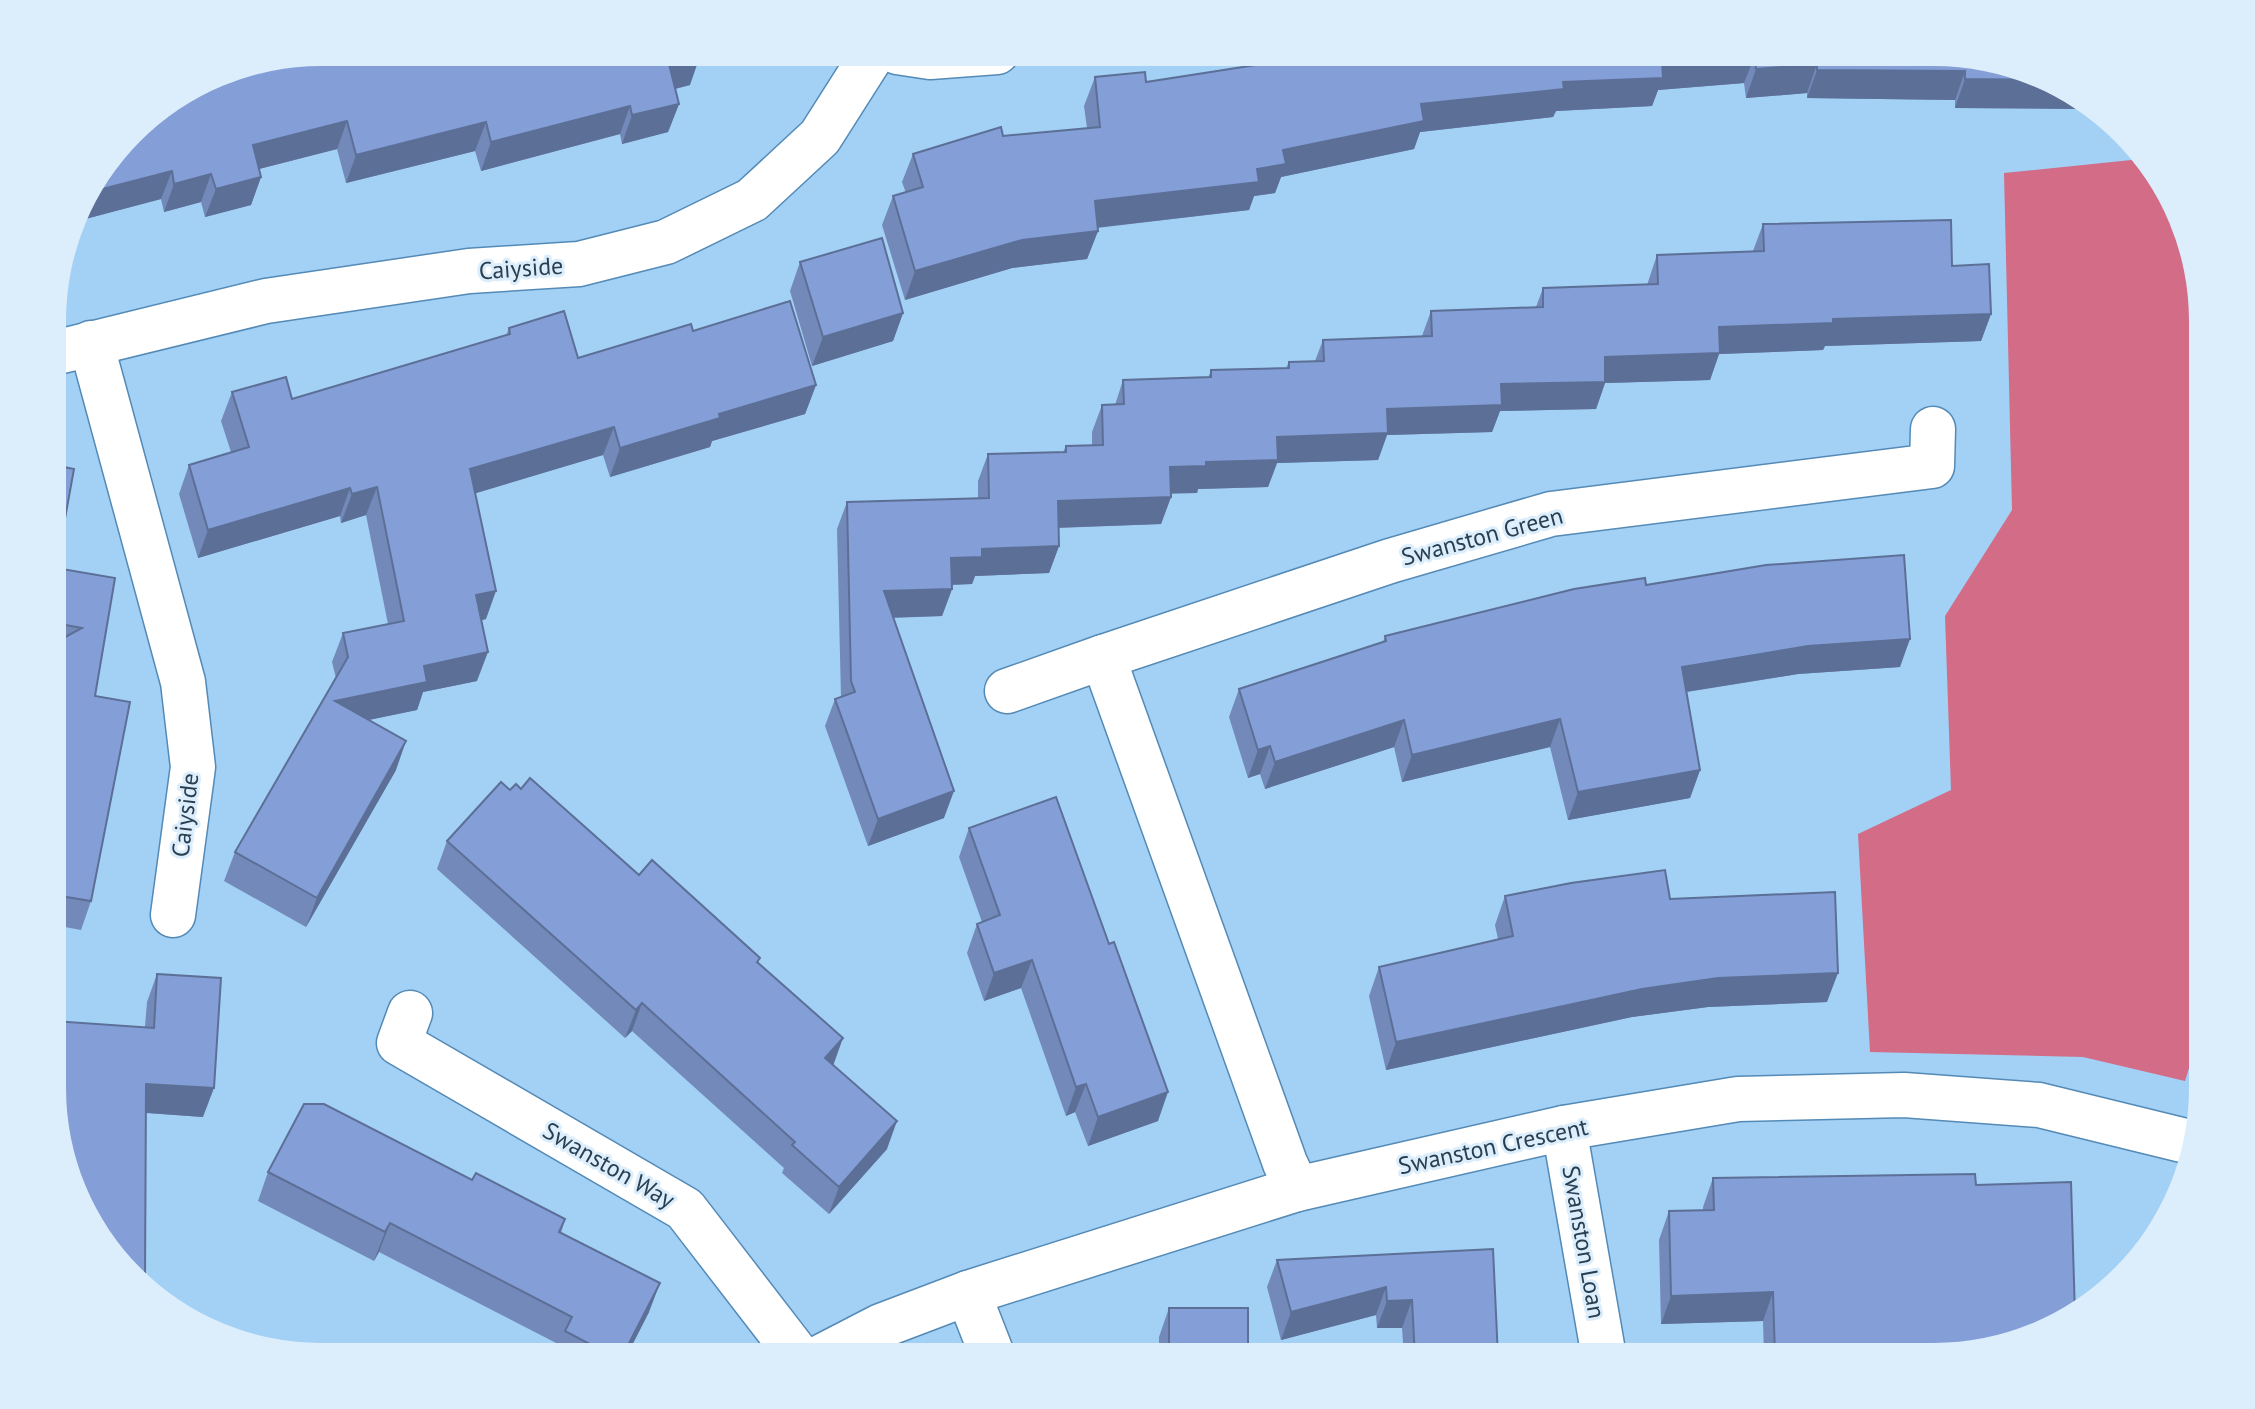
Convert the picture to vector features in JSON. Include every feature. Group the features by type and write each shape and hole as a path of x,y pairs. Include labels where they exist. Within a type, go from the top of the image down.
{"street":[{"name":"Caiyside","path":"173,915 193,767 183,682 73,348 266,301 469,271 579,264 666,242 752,200 820,137 865,66"},
{"name":"Swanston Green","path":"1007,691 1390,561 1551,514 1932,466 1933,429"},
{"path":"1103,657 1297,1189"},
{"name":"Swanston Way","path":"410,1013 399,1043 685,1209 788,1343"},
{"name":"Swanston Crescent","path":"849,1343 881,1326 968,1293 1297,1189 1564,1128 1738,1099 1904,1095 2039,1105 2183,1140"},
{"name":"Swanston Loan","path":"1564,1128 1601,1342"},
{"path":"968,1293 987,1343"}],"shaded area":[{"path":"2131,160 2155,194 2170,224 2187,288 2188,1071 2185,1081 2083,1057 1870,1052 1858,834 1951,790 1945,616 2012,510 2004,173"}],"building":[{"path":"670,66 679,104 632,115 630,106 491,142 486,122 356,155 347,121 253,145 261,177 216,189 211,174 174,184 172,171 103,189 129,153 153,129 180,109 224,85 288,68"},
{"path":"1249,66 1662,66 1663,78 1563,82 1564,89 1421,104 1424,121 1283,150 1286,164 1257,169 1259,182 1095,201 1098,231 1022,240 915,271 893,196 923,187 913,154 1001,127 1003,136 1100,127 1095,77 1145,72 1146,82"},
{"path":"1756,66 1793,66 1756,69"},
{"path":"1817,66 1934,66 1967,68 2014,80 1965,79 1965,71 1817,70"},
{"path":"1951,220 1952,266 1989,264 1991,314 1833,319 1833,323 1719,327 1720,353 1605,357 1605,382 1501,384 1502,405 1387,409 1388,433 1277,437 1278,460 1206,462 1206,466 1170,467 1171,497 1058,501 1059,546 982,549 982,557 951,558 952,589 884,591 954,791 878,819 835,699 855,692 851,681 847,502 989,498 988,454 1066,452 1066,446 1103,445 1102,405 1124,404 1123,380 1211,377 1211,370 1289,368 1289,362 1324,361 1323,340 1432,336 1431,311 1543,307 1543,288 1658,284 1657,255 1764,251 1763,224"},
{"path":"882,238 903,313 823,337 800,262"},
{"path":"790,301 816,385 620,448 614,427 470,469 496,591 476,595 488,652 424,666 427,682 335,701 406,741 317,898 235,852 348,657 343,633 404,621 377,487 352,494 350,488 208,530 189,465 249,447 232,392 286,377 292,399 510,334 509,328 564,311 578,358 691,324 693,331"},
{"path":"66,467 74,469 66,513"},
{"path":"1904,555 1910,639 1808,646 1682,667 1700,770 1578,792 1560,719 1412,755 1404,720 1275,762 1270,746 1258,750 1239,689 1386,641 1385,636 1574,589 1645,578 1646,585 1766,565"},
{"path":"66,570 115,578 95,696 130,702 91,901 66,897 66,637 82,628 66,625"},
{"path":"530,778 639,875 652,860 760,958 757,962 843,1038 825,1058 897,1121 839,1187 792,1145 795,1142 642,1003 636,1010 447,841 501,782 510,790 516,784 521,789"},
{"path":"1056,797 1109,944 1114,942 1168,1092 1098,1117 1086,1084 1076,1087 1032,960 994,973 977,924 1000,915 969,828"},
{"path":"1665,870 1670,899 1835,892 1838,973 1718,978 1642,989 1396,1042 1379,967 1513,936 1505,896"},
{"path":"157,974 221,978 214,1088 146,1084 145,1272 119,1243 100,1215 80,1170 68,1121 66,1022 154,1028"},
{"path":"304,1104 324,1104 472,1180 476,1173 565,1219 559,1232 660,1283 629,1343 587,1343 565,1331 572,1317 390,1223 385,1232 268,1172"},
{"path":"1975,1174 1976,1185 2071,1182 2075,1300 2031,1324 1967,1341 1775,1342 1773,1292 1671,1296 1669,1211 1714,1210 1713,1178"},
{"path":"1493,1249 1497,1342 1414,1342 1412,1300 1387,1301 1386,1287 1291,1312 1277,1260"},
{"path":"1169,1308 1248,1308 1248,1342 1169,1342"}]}
